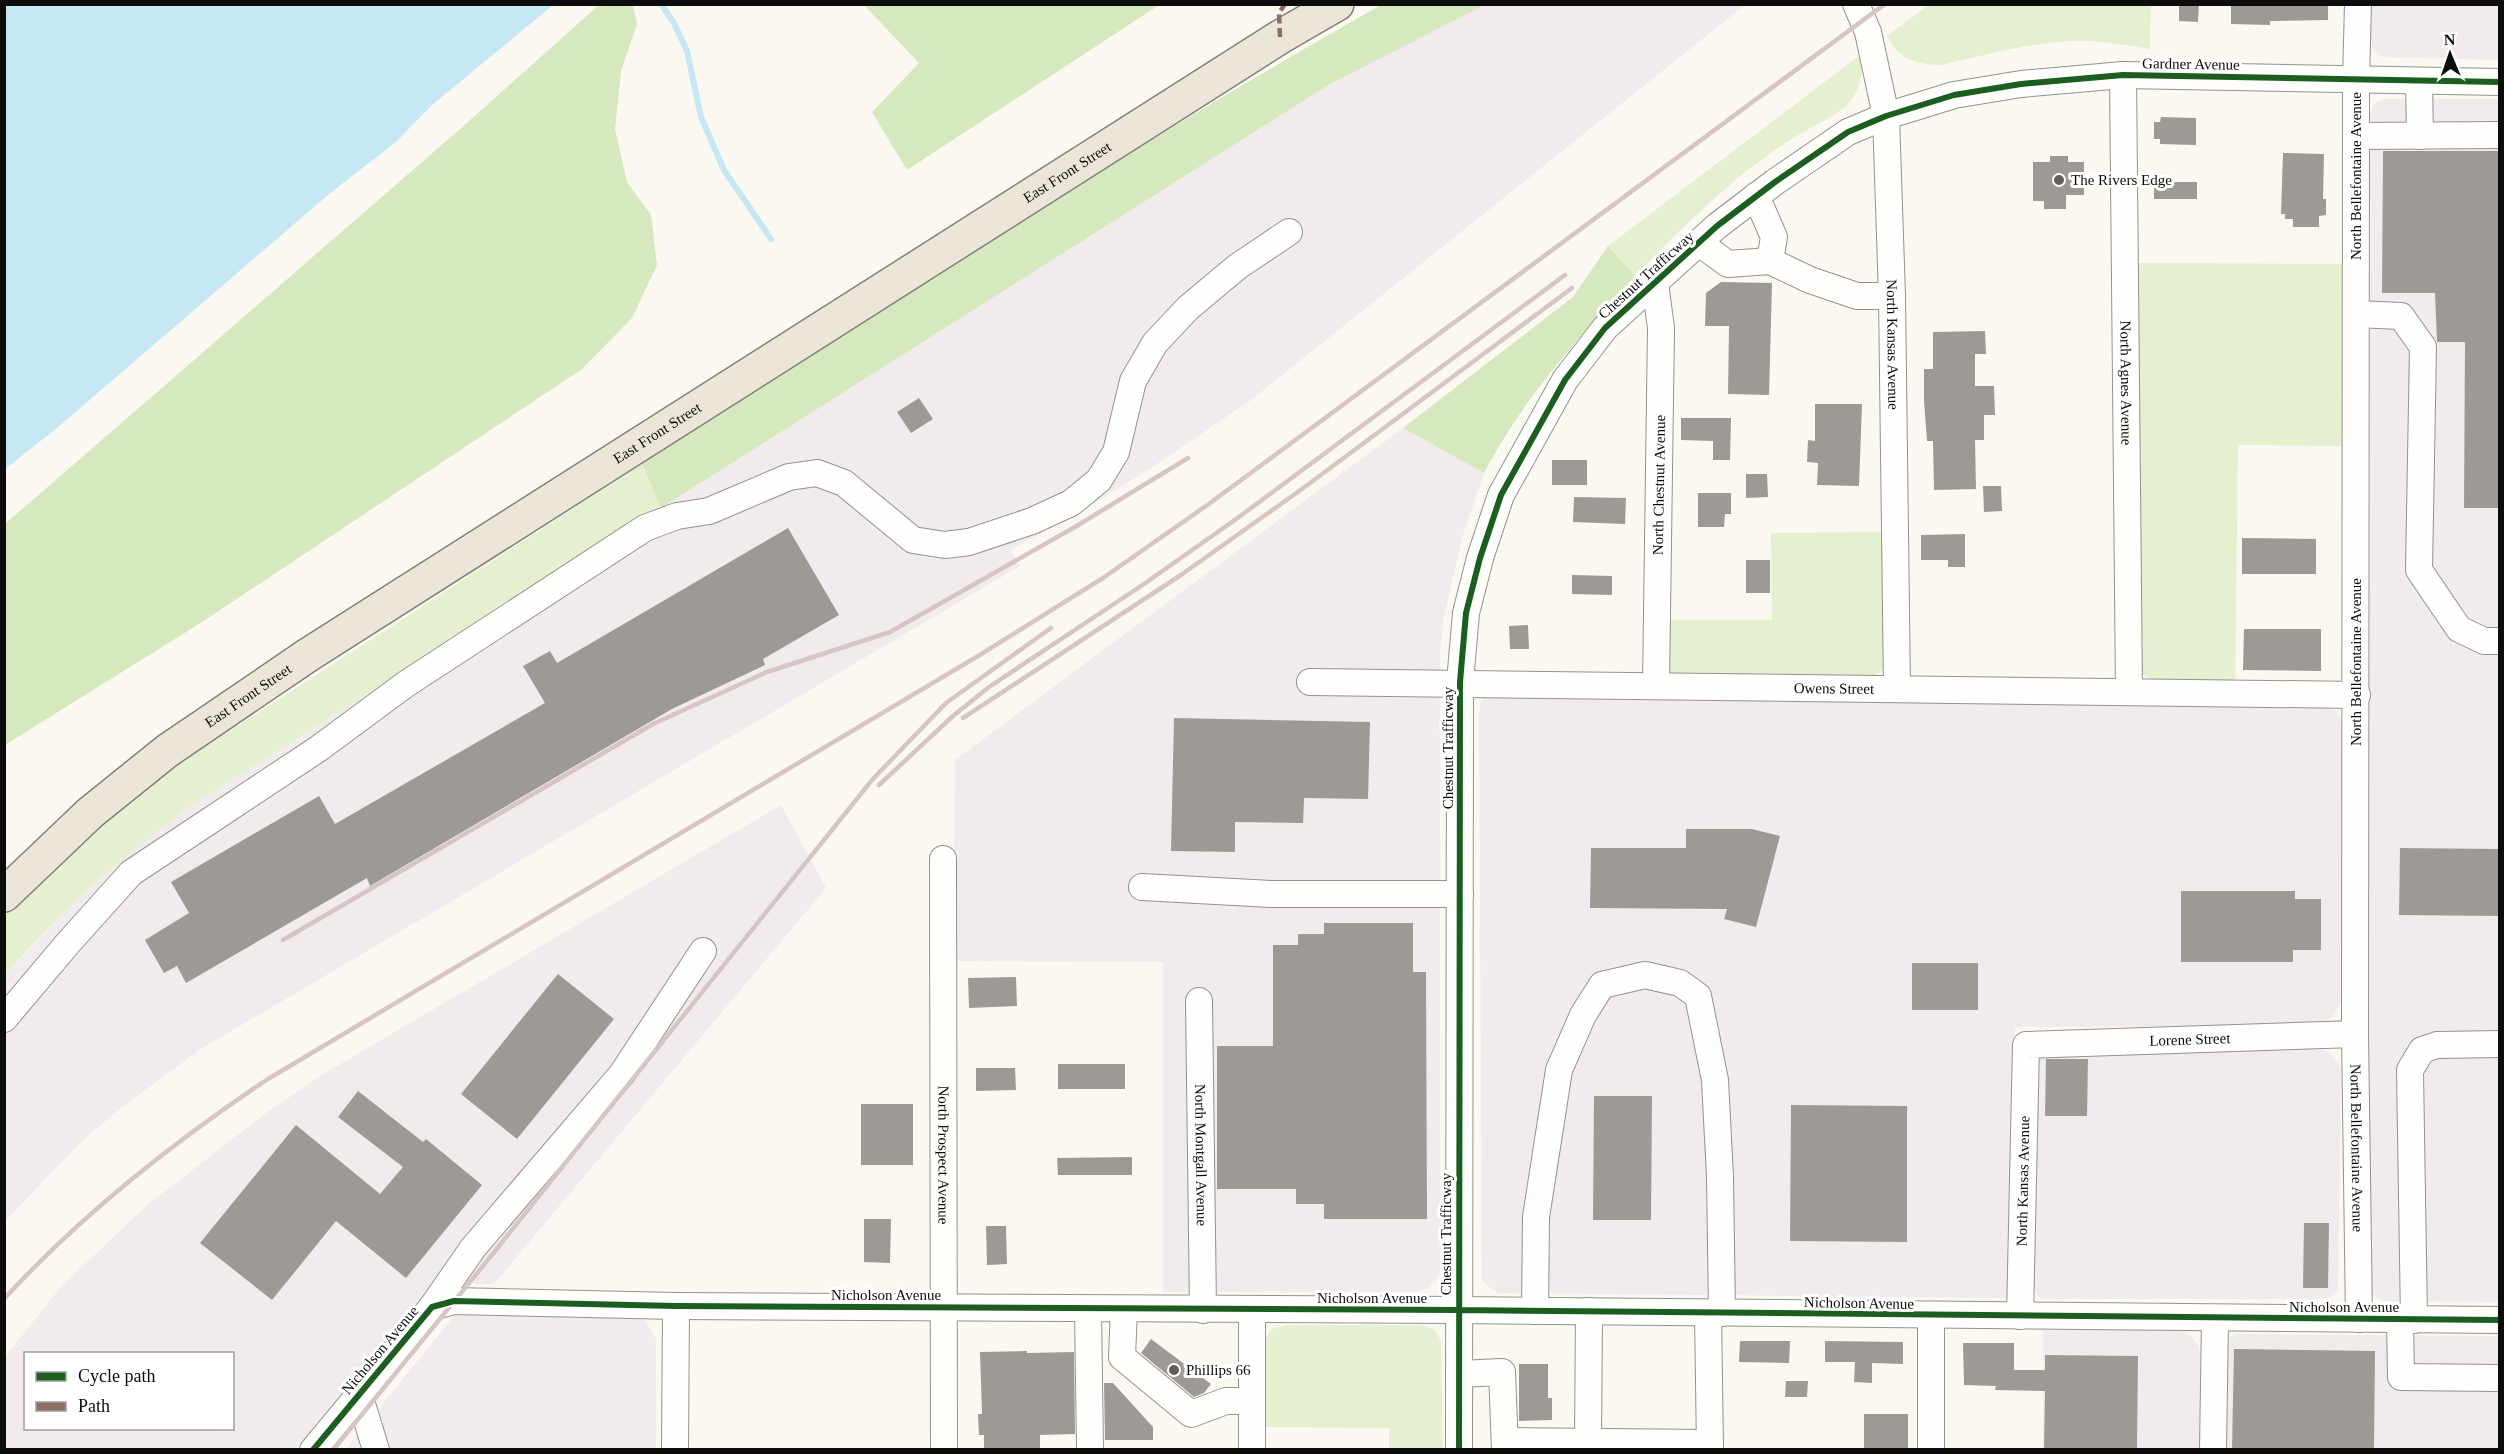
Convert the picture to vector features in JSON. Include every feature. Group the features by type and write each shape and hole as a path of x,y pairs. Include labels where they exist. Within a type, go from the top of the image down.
{"main road":[{"name":"East Front Street","path":"4,895 90,813 167,751 308,655 1280,36 1337,4"}],"street":[{"name":"North Kansas Avenue","path":"1856,4 1868,33 1886,116 1892,296 1897,689"},
{"name":"North Bellefontaine Avenue","path":"2358,4 2355,1034 2359,1319"},
{"name":"Gardner Avenue","path":"1886,116 1954,95 2021,84 2123,75 2499,82"},
{"name":"North Agnes Avenue","path":"2123,75 2129,691"},
{"path":"2419,81 2420,135"},
{"name":"Chestnut Trafficway","path":"1459,1449 1460,682 1466,614 1480,558 1501,495 1565,380 1605,328 1699,243 1756,196 1848,132 1886,116"},
{"path":"2356,136 2499,135"},
{"path":"1756,196 1774,237 1770,261"},
{"path":"4,1019 131,873 318,749 406,684 645,528 676,516 709,511 789,477 817,473 844,483 913,540 945,545 969,542 1022,524 1071,503 1099,480 1116,452 1133,381 1155,343 1188,308 1237,267 1289,232"},
{"path":"1699,243 1728,264 1770,261 1810,280 1857,296 1892,296"},
{"name":"North Chestnut Avenue","path":"1655,283 1661,328 1656,686"},
{"path":"2356,314 2402,316 2423,347 2419,570 2459,629 2484,641 2499,641"},
{"name":"Owens Street","path":"1310,682 1460,682 2357,695"},
{"name":"North Prospect Avenue","path":"943,858 945,951 944,1449"},
{"path":"1142,887 1271,894 1460,894"},
{"path":"432,1307 473,1248 622,1074 703,951"},
{"path":"1459,1374 1502,1372 1505,1445 1588,1442 1710,1446 1720,1177 1715,1080 1698,996 1680,983 1645,975 1602,985 1583,1015 1559,1070 1536,1218 1535,1311"},
{"name":"North Montgall Avenue","path":"1198,1001 1203,1310"},
{"name":"Lorene Street","path":"2026,1045 2355,1034"},
{"path":"2499,1044 2436,1045 2422,1050 2410,1070 2407,1320 2401,1377 2499,1378"},
{"name":"North Kansas Avenue","path":"2020,1316 2026,1045"},
{"name":"Nicholson Avenue","path":"313,1449 432,1307 454,1301 676,1306 1589,1311 2499,1320"},
{"path":"675,1449 676,1306"},
{"path":"1088,1309 1090,1449"},
{"path":"1124,1309 1122,1357 1191,1414 1226,1401 1252,1401"},
{"path":"1252,1310 1252,1449"},
{"path":"1588,1442 1589,1311"},
{"path":"1931,1315 1931,1449"},
{"path":"2213,1449 2215,1318"},
{"path":"359,1394 376,1449"}],"shaded area":[{"path":"1485,5 1745,5 1251,400 1148,470 1080,512 1010,550 1020,566 201,1049 122,1107 82,1141 5,1221 5,976 72,904 139,845 194,804 1330,84"},
{"path":"2370,5 2499,5 2499,60 2382,57 2370,43"},
{"path":"2386,99 2499,99 2499,1302 2383,1301 2372,1295 2369,1290 2370,116 2374,103"},
{"path":"1403,428 1484,473 1462,538 1444,616 1440,652 1440,1269 1437,1279 1428,1288 1417,1292 1163,1292 1163,962 953,961 955,760"},
{"path":"1482,696 2330,707 2340,717 2343,734 2342,994 2340,1005 2330,1019 2315,1025 2015,1027 2017,1284 2012,1296 2006,1298 1499,1293 1486,1285 1482,1279 1479,711"},
{"path":"781,805 826,888 494,1284 431,1285 295,1449 5,1449 4,1358 60,1288 146,1206 266,1113 325,1073"},
{"path":"2284,1046 2315,1048 2328,1052 2339,1064 2341,1071 2338,1288 2336,1294 2326,1299 2043,1299 2038,1296 2033,1287 2034,1064 2040,1055"},
{"path":"456,1314 634,1317 645,1321 656,1339 656,1449 345,1450"},
{"path":"2043,1330 2178,1330 2191,1335 2198,1345 2200,1354 2200,1449 2043,1450"},
{"path":"2236,1334 2499,1336 2499,1449 2224,1450 2225,1344 2229,1337"}],"green space":[{"path":"600,4 633,5 637,24 621,71 615,129 627,182 651,215 657,265 632,318 582,369 199,624 5,745 5,524 459,130"},
{"path":"864,5 1159,5 907,170 872,112 919,63"},
{"path":"1381,5 1485,5 1330,84 661,508 642,464 1100,171"},
{"path":"1929,5 2151,5 2150,49 2101,42 2055,42 1940,65 1922,63 1902,55 1887,36"},
{"path":"1860,55 1860,82 1855,95 1846,106 1785,143 1746,171 1697,214 1635,276 1608,246"},
{"path":"1608,246 1635,276 1572,346 1534,394 1516,419 1484,473 1403,428 1573,297"},
{"path":"2136,263 2345,264 2344,446 2238,445 2235,687 2159,684 2141,673"},
{"path":"642,464 661,508 194,804 94,884 48,928 5,976 5,913 59,856 185,760"},
{"path":"1887,532 1885,669 1873,676 1665,678 1666,620 1772,620 1771,533"},
{"path":"1287,1325 1423,1325 1435,1330 1441,1341 1443,1449 1389,1449 1389,1428 1264,1427 1264,1342 1271,1329"}],"water":[{"path":"5,4 553,5 431,106 396,142 329,194 57,428 5,469"}],"building":[{"path":"2179,4 2199,4 2198,22 2179,21"},
{"path":"2231,4 2328,4 2328,20 2270,21 2270,25 2231,24"},
{"path":"2161,117 2196,118 2196,145 2160,144 2160,139 2154,139 2154,122 2160,122"},
{"path":"2383,151 2499,151 2499,508 2464,508 2465,342 2437,342 2435,293 2382,293"},
{"path":"2283,153 2324,154 2323,199 2326,199 2326,215 2319,216 2319,227 2293,227 2293,219 2285,219 2285,214 2281,214"},
{"path":"2050,156 2068,156 2068,162 2084,162 2084,195 2066,195 2066,209 2044,209 2044,201 2033,201 2033,162 2050,162"},
{"path":"2154,182 2197,182 2197,199 2154,199"},
{"path":"1721,282 1772,283 1769,395 1728,394 1729,326 1705,326 1706,293"},
{"path":"1985,331 1986,354 1975,354 1975,386 1994,386 1995,415 1984,415 1984,440 1975,440 1976,489 1934,490 1933,441 1927,441 1924,401 1924,369 1933,369 1933,332"},
{"path":"919,398 933,419 911,433 897,412"},
{"path":"1815,404 1862,404 1859,486 1817,485 1818,463 1807,462 1808,440 1815,441"},
{"path":"1681,418 1731,418 1730,460 1713,460 1713,441 1681,440"},
{"path":"1552,460 1587,460 1587,485 1552,485"},
{"path":"1746,474 1767,474 1768,497 1746,498"},
{"path":"1983,486 2001,486 2002,511 1984,512"},
{"path":"1698,493 1731,493 1731,514 1725,514 1724,527 1698,527"},
{"path":"1574,497 1626,498 1625,524 1573,522"},
{"path":"788,528 839,615 763,659 765,665 672,709 370,886 367,878 186,983 177,966 164,973 145,940 189,913 171,882 319,796 335,824 545,703 523,666 550,651 557,663"},
{"path":"1965,534 1965,567 1948,567 1948,560 1921,560 1921,535"},
{"path":"2242,538 2316,539 2316,574 2242,574"},
{"path":"1746,560 1770,560 1770,593 1746,593"},
{"path":"1572,575 1612,576 1612,595 1572,594"},
{"path":"1528,625 1529,649 1510,649 1509,626"},
{"path":"2244,629 2321,629 2321,671 2243,670"},
{"path":"1174,718 1370,722 1368,799 1304,798 1303,823 1235,822 1235,852 1171,851"},
{"path":"1686,829 1752,829 1780,836 1756,927 1724,919 1727,909 1590,908 1591,848 1686,848"},
{"path":"2400,848 2499,849 2499,916 2399,915"},
{"path":"2181,891 2295,891 2295,899 2321,899 2321,950 2293,950 2293,962 2181,962"},
{"path":"1324,923 1413,923 1413,972 1426,972 1427,1219 1324,1219 1324,1204 1296,1204 1296,1189 1217,1189 1217,1046 1273,1046 1273,945 1298,945 1298,934 1324,934"},
{"path":"1912,963 1978,963 1978,1010 1912,1010"},
{"path":"558,974 614,1019 517,1139 461,1094"},
{"path":"1016,977 1017,1006 969,1008 968,978"},
{"path":"2046,1059 2088,1059 2087,1116 2045,1116"},
{"path":"1058,1064 1125,1064 1125,1089 1058,1089"},
{"path":"976,1068 1015,1068 1016,1090 976,1091"},
{"path":"358,1091 423,1142 426,1139 482,1185 406,1278 336,1221 272,1300 200,1243 296,1125 380,1194 403,1167 338,1117"},
{"path":"1594,1096 1652,1096 1651,1220 1593,1220"},
{"path":"861,1104 913,1104 913,1165 861,1165"},
{"path":"1791,1105 1907,1106 1907,1242 1790,1241"},
{"path":"1132,1157 1132,1175 1058,1175 1057,1158"},
{"path":"864,1219 891,1219 890,1263 864,1262"},
{"path":"2304,1223 2329,1223 2328,1288 2303,1288"},
{"path":"986,1226 1006,1226 1007,1264 987,1265"},
{"name":"Phillips 66","path":"1151,1339 1211,1384 1204,1393 1194,1397 1141,1353"},
{"path":"1740,1341 1790,1341 1789,1363 1739,1362"},
{"path":"1825,1341 1903,1342 1903,1364 1872,1363 1872,1383 1854,1382 1855,1362 1825,1362"},
{"path":"1963,1343 2014,1343 2014,1370 2045,1370 2045,1355 2138,1356 2137,1449 2044,1449 2045,1391 1995,1390 1996,1386 1964,1385"},
{"path":"2234,1349 2375,1351 2374,1449 2232,1449"},
{"path":"1027,1351 1027,1353 1074,1352 1075,1434 1040,1435 1040,1449 984,1449 984,1435 979,1435 978,1414 982,1414 980,1352"},
{"path":"1519,1364 1548,1364 1548,1398 1552,1398 1552,1420 1519,1421"},
{"path":"1786,1381 1808,1381 1807,1397 1785,1397"},
{"path":"1104,1383 1113,1383 1153,1427 1153,1440 1105,1440"},
{"path":"1864,1414 1908,1414 1908,1449 1864,1449"}],"waterway":[{"path":"661,4 674,23 687,51 701,117 724,170 771,239"}],"railway":[{"path":"4,1299 96,1209 163,1154 232,1103 268,1079 983,653 1103,578 1206,506 1885,4"},
{"path":"879,785 953,716 989,687 1144,584 1239,517 1565,275"},
{"path":"963,718 1181,575 1302,489 1572,288"},
{"path":"283,940 653,724 767,672 890,632 1075,527 1188,458"},
{"path":"333,1450 872,780 946,703 1051,628"}],"marked path":[{"path":"1280,37 1279,13 1285,4"}],"cycle path":[{"path":"1459,1450 1460,682 1466,613 1480,558 1501,495 1565,380 1605,328 1717,226 1775,182 1848,132 1886,116 1954,95 2021,84 2123,75 2500,82"},
{"path":"313,1450 432,1307 454,1301 676,1306 1458,1310 2500,1320"}],"place":[{"name":"The Rivers Edge","path":"2059,180"},
{"name":"Phillips 66","path":"1174,1370"}]}
